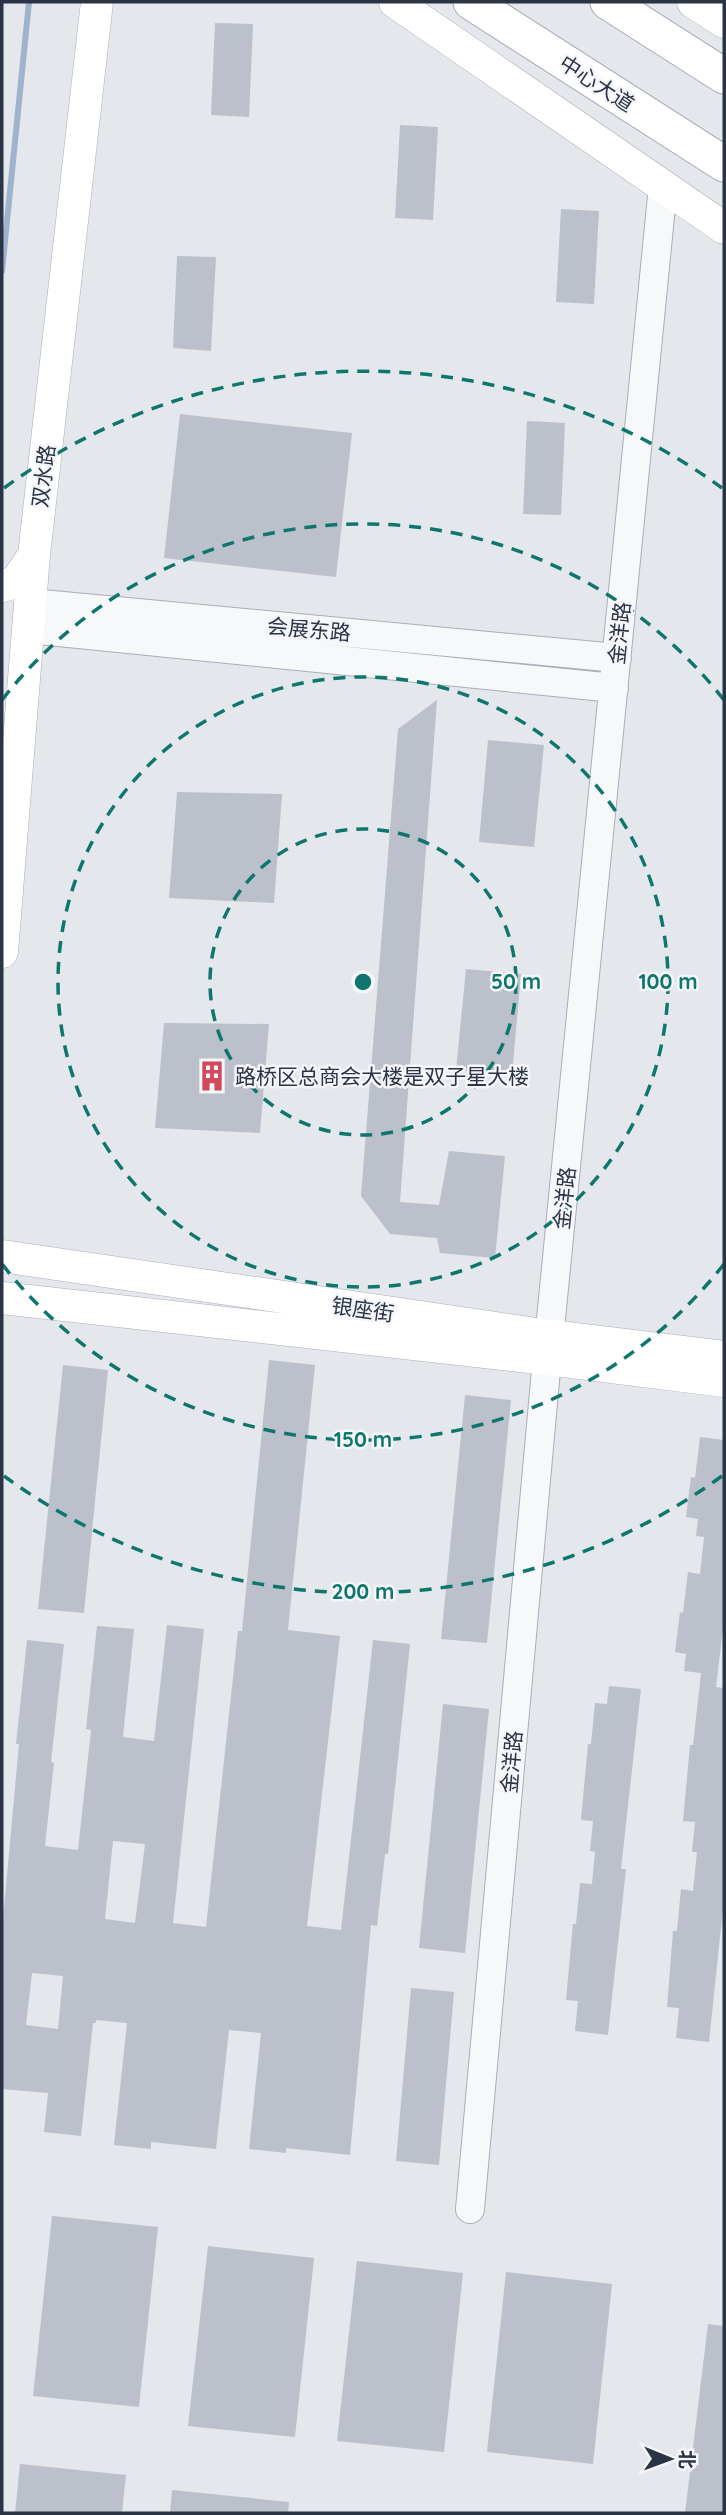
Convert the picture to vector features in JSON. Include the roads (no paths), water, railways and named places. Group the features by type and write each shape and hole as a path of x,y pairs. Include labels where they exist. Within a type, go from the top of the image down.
{"main road":[{"name":"双水路","path":"2,952 16,615 34,555 97,2"},
{"path":"395,2 724,228"},
{"name":"中心大道","path":"471,2 724,164"},
{"path":"608,2 724,76"},
{"path":"693,2 724,22"},
{"path":"2,586 16,582 34,555"},
{"name":"银座街","path":"2,1256 549,1347 724,1381"},
{"name":"银座街","path":"2,1298 549,1347 724,1357"}],"street":[{"name":"金洋路","path":"470,2209 549,1347 663,186"},
{"name":"会展东路","path":"16,615 617,658"},
{"name":"会展东路","path":"16,615 614,688"}],"waterway":[{"path":"2,271 29,2"}],"place":[{"name":"路桥区总商会大楼是双子星大楼","path":"212,1076"}]}
